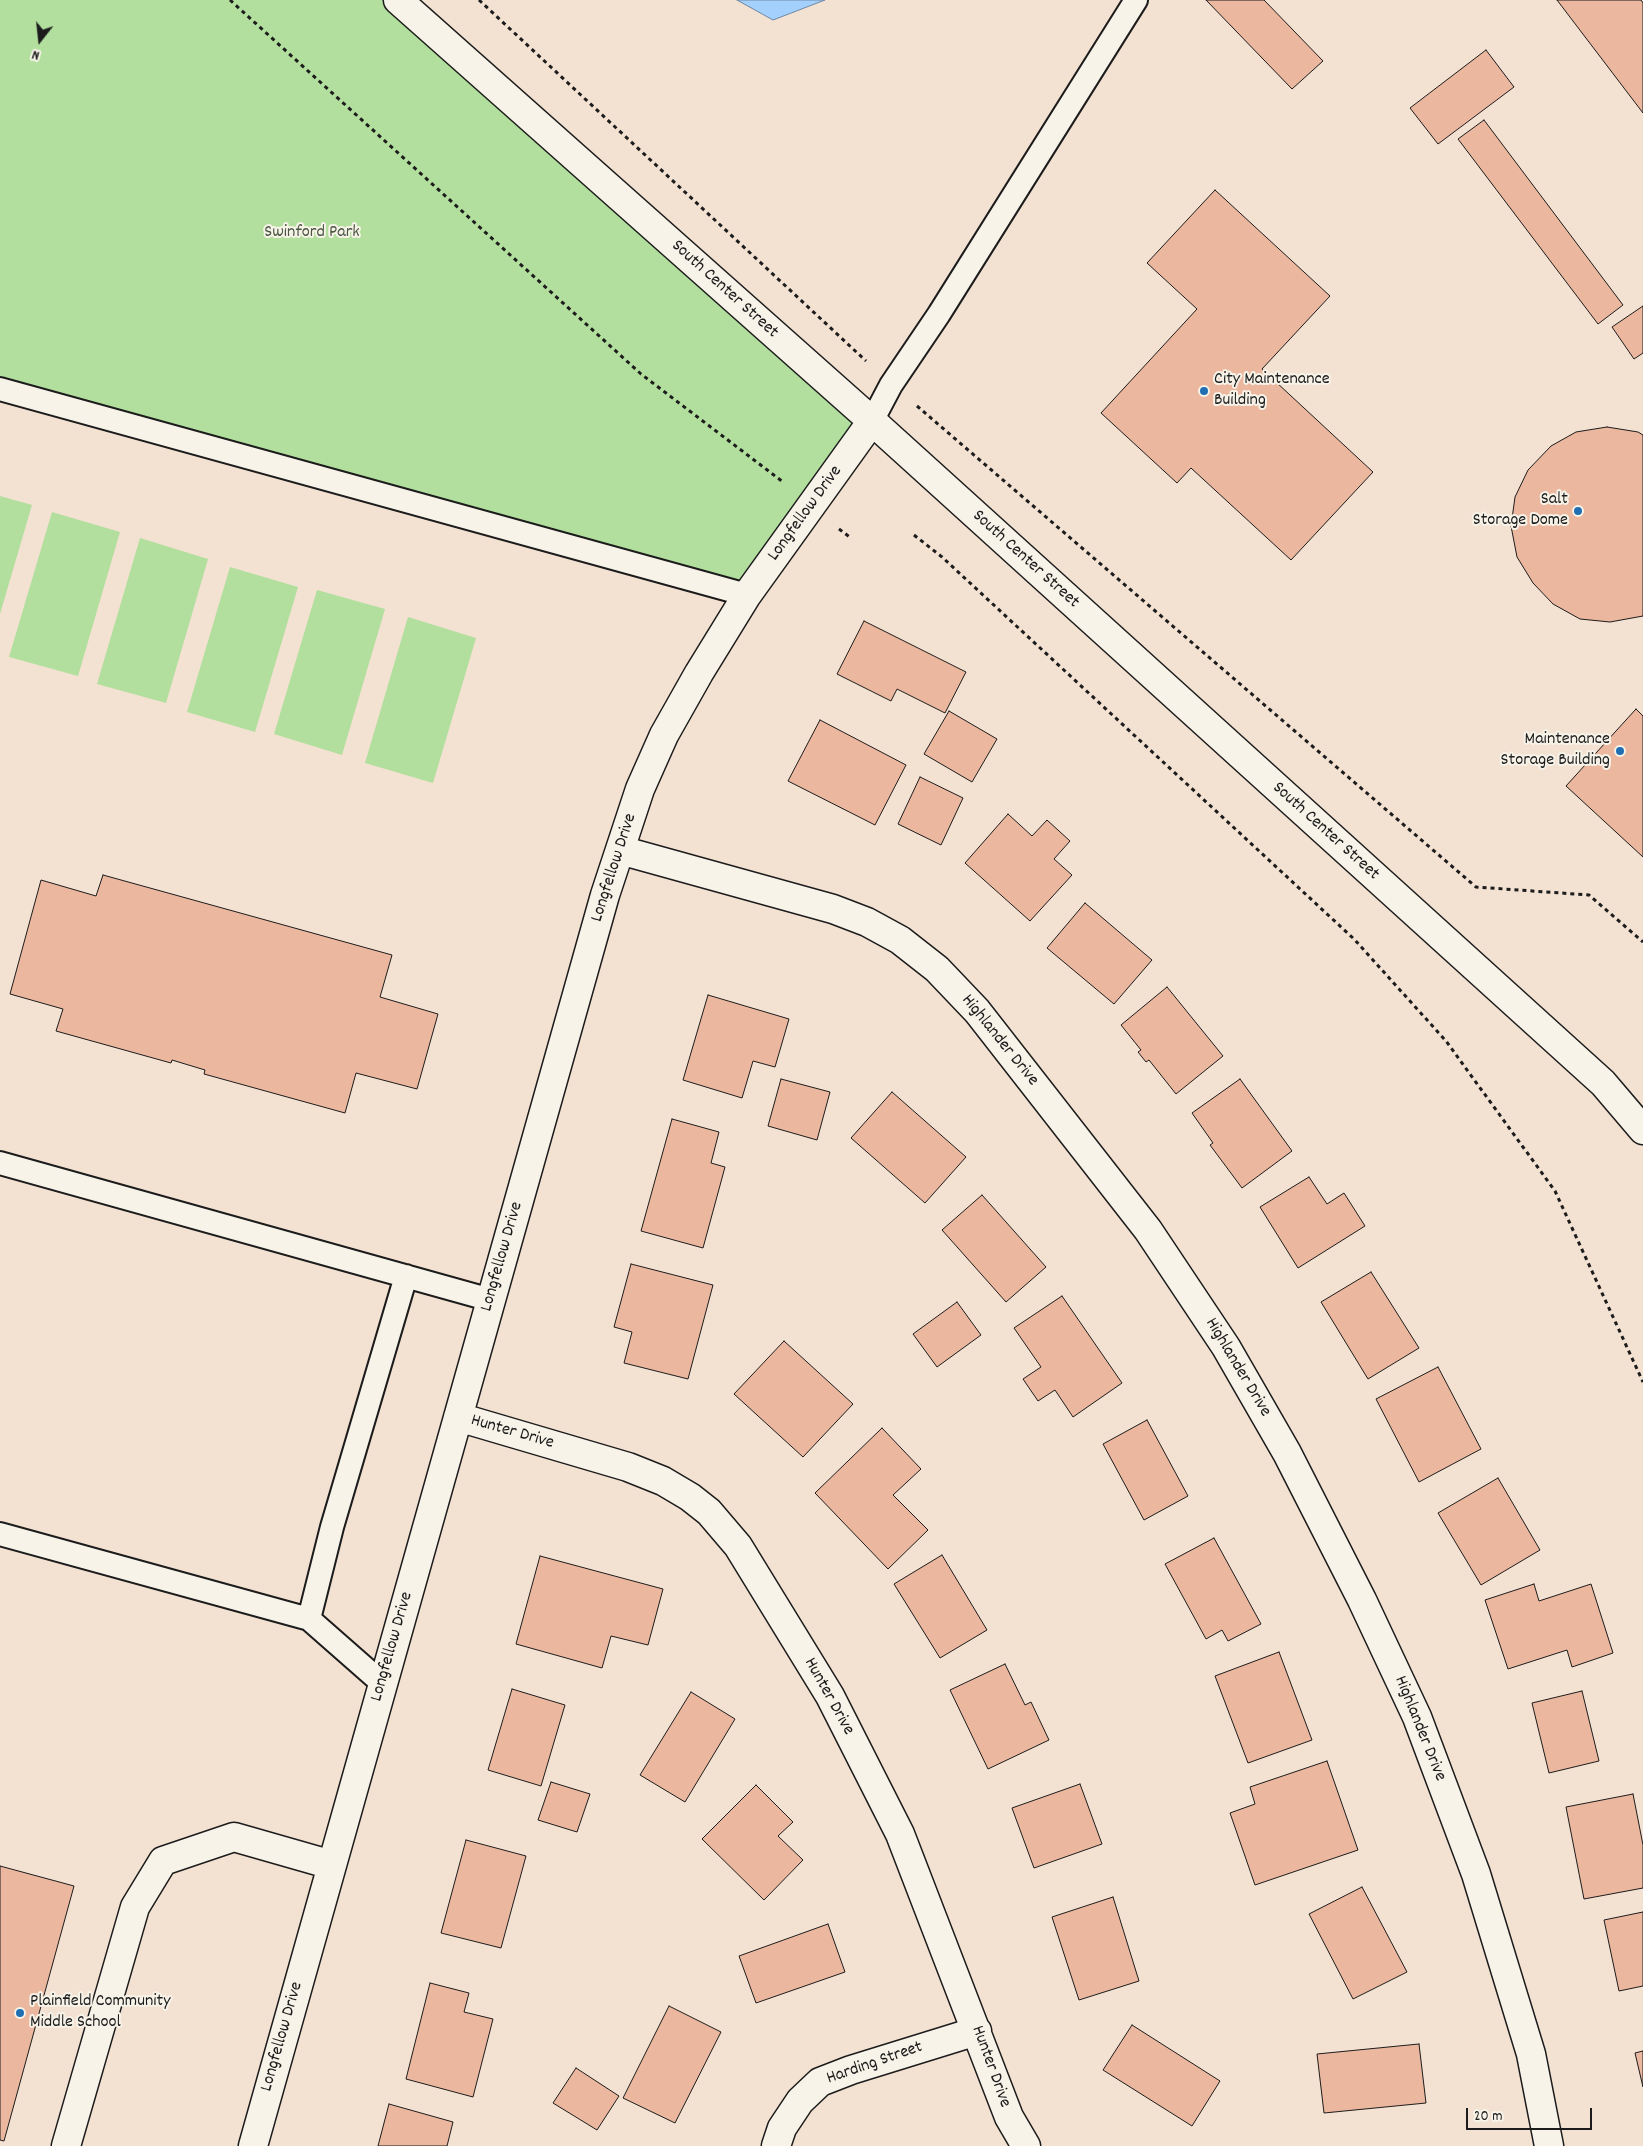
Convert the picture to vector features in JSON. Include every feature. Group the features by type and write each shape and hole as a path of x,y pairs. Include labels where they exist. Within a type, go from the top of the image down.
{"street":[{"name":"South Center Street","path":"398,0 872,422 1603,1083 1643,1130"},
{"name":"Longfellow Drive","path":"253,2146 605,895 640,789 664,735 699,673 747,595 872,422"},
{"name":"Highlander Drive","path":"620,850 833,909 867,922 900,940 937,969 977,1011 1148,1230 1226,1347 1287,1453 1362,1600 1417,1718 1476,1874 1528,2045 1549,2146"},
{"name":"Hunter Drive","path":"458,1417 628,1467 663,1481 690,1497 709,1512 738,1546 830,1696 900,1834 1009,2117 1026,2146"},
{"path":"66,2146 135,1907 163,1861 234,1838 332,1865"},
{"name":"Harding Street","path":"776,2146 782,2128 800,2101 820,2082 851,2070 977,2031"}],"lane":[{"path":"872,422 891,385 939,314 1136,0"},
{"path":"0,390 747,595"},
{"path":"0,1163 491,1300"},
{"path":"309,1619 332,1527 406,1276"},
{"path":"0,1534 309,1619 383,1684"}],"path":[{"path":"230,0 641,374 774,474"},
{"path":"479,0 891,385 1476,887 1589,895 1643,942"},
{"path":"914,536 942,556 1354,939 1446,1041 1555,1191 1643,1382"}],"green space":[{"name":"Swinford Park","path":"0,0 401,0 872,421 747,595 0,389"},
{"path":"0,496 32,505 0,614"},
{"path":"52,512 120,532 78,676 9,657"},
{"path":"140,538 208,559 166,703 97,684"},
{"path":"230,567 298,587 255,732 187,712"},
{"path":"317,590 385,609 342,755 274,734"},
{"path":"408,617 476,638 433,783 365,763"}],"water":[{"path":"737,0 825,0 773,20"}],"building":[{"path":"1206,0 1264,0 1323,61 1292,89"},
{"path":"1557,0 1641,0 1643,3 1643,113"},
{"path":"1486,50 1514,87 1438,144 1410,108"},
{"path":"1484,120 1623,305 1598,324 1458,139"},
{"name":"City Maintenance Building","path":"1215,190 1330,296 1262,369 1373,472 1291,560 1191,468 1177,483 1101,413 1197,309 1147,263"},
{"path":"1643,306 1643,353 1634,359 1612,327"},
{"name":"Salt Storage Dome","path":"1607,427 1638,432 1643,435 1643,616 1610,622 1580,619 1553,604 1533,583 1517,557 1511,526 1515,497 1528,470 1551,446 1576,432"},
{"path":"864,621 966,672 945,713 897,689 891,701 837,674"},
{"name":"Maintenance Storage Building","path":"1636,709 1643,716 1643,857 1566,786"},
{"path":"949,711 997,739 972,782 924,754"},
{"path":"820,720 906,765 875,825 788,781"},
{"path":"920,777 963,798 941,845 898,824"},
{"path":"1008,814 1032,836 1047,820 1070,841 1054,859 1072,875 1030,921 965,863"},
{"path":"103,875 392,955 380,997 438,1014 417,1089 356,1073 345,1113 204,1074 205,1070 172,1060 171,1063 56,1031 63,1009 10,994 41,880 96,896"},
{"path":"1085,903 1152,960 1114,1004 1047,948"},
{"path":"1167,987 1223,1056 1176,1094 1149,1060 1146,1062 1138,1052 1141,1050 1121,1025"},
{"path":"708,995 789,1019 775,1067 753,1061 742,1098 683,1080"},
{"path":"781,1079 830,1092 817,1140 768,1126"},
{"path":"1240,1079 1292,1151 1242,1188 1210,1145 1213,1143 1192,1113"},
{"path":"892,1092 966,1157 925,1203 851,1138"},
{"path":"672,1119 719,1132 711,1163 725,1167 703,1248 641,1231"},
{"path":"1309,1177 1327,1204 1344,1193 1365,1226 1298,1268 1260,1207"},
{"path":"982,1195 1046,1267 1006,1302 942,1230"},
{"path":"631,1264 713,1285 688,1379 624,1363 632,1332 614,1327"},
{"path":"1371,1272 1419,1348 1368,1379 1321,1302"},
{"path":"1062,1296 1122,1383 1073,1417 1055,1390 1038,1401 1023,1379 1041,1367 1014,1328"},
{"path":"957,1302 981,1335 937,1367 913,1334"},
{"path":"784,1341 853,1404 803,1457 734,1394"},
{"path":"1438,1367 1481,1449 1419,1482 1376,1399"},
{"path":"1147,1420 1188,1496 1144,1520 1103,1444"},
{"path":"882,1428 921,1469 893,1495 928,1530 888,1569 815,1493"},
{"path":"1498,1478 1540,1550 1481,1585 1438,1513"},
{"path":"1214,1538 1261,1624 1228,1641 1222,1630 1206,1639 1165,1564"},
{"path":"942,1555 987,1630 940,1658 894,1584"},
{"path":"540,1556 663,1589 648,1645 611,1636 602,1668 516,1644"},
{"path":"1534,1584 1539,1601 1591,1584 1613,1653 1572,1667 1567,1650 1508,1669 1485,1600"},
{"path":"1279,1652 1312,1740 1248,1763 1215,1676"},
{"path":"1005,1664 1025,1705 1031,1702 1049,1740 988,1769 950,1690"},
{"path":"512,1689 565,1705 541,1786 488,1770"},
{"path":"1582,1691 1599,1761 1549,1773 1532,1703"},
{"path":"691,1692 735,1719 685,1802 640,1775"},
{"path":"1327,1761 1358,1850 1255,1885 1230,1813 1255,1804 1250,1787"},
{"path":"551,1782 590,1794 577,1832 538,1820"},
{"path":"1080,1784 1102,1844 1034,1868 1012,1808"},
{"path":"756,1785 793,1822 778,1836 803,1860 764,1900 702,1839"},
{"path":"1633,1794 1643,1845 1643,1888 1584,1899 1566,1807"},
{"path":"466,1840 526,1856 501,1948 441,1933"},
{"name":"Plainfield Community Middle School","path":"0,1866 74,1886 4,2141 0,2140"},
{"path":"1362,1887 1407,1972 1353,1999 1309,1914"},
{"path":"1113,1897 1139,1981 1079,2000 1052,1917"},
{"path":"1643,1912 1643,1986 1619,1991 1604,1920"},
{"path":"828,1924 845,1972 756,2003 739,1956"},
{"path":"430,1983 469,1993 464,2012 493,2019 473,2097 406,2079"},
{"path":"669,2006 721,2032 675,2123 623,2098"},
{"path":"1132,2025 1220,2081 1192,2126 1103,2070"},
{"path":"1419,2044 1426,2103 1324,2113 1317,2054"},
{"path":"1643,2051 1643,2087 1635,2053"},
{"path":"576,2068 619,2096 597,2130 553,2103"},
{"path":"389,2104 453,2122 447,2146 378,2146"}],"place":[{"name":"City Maintenance Building","path":"1204,391"},
{"name":"Salt Storage Dome","path":"1578,511"},
{"name":"Maintenance Storage Building","path":"1620,751"},
{"name":"Plainfield Community Middle School","path":"20,2013"}]}
